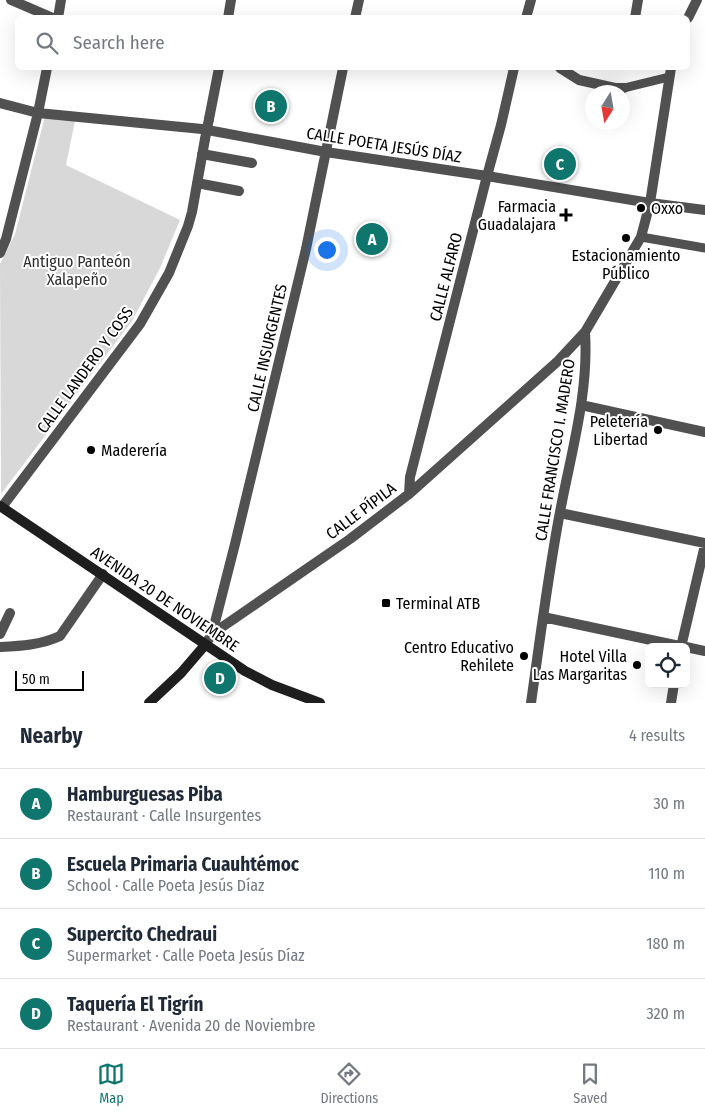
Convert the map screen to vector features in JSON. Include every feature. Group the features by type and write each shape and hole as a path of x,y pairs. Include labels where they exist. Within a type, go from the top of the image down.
{"main road":[{"name":"AVENIDA 20 DE NOVIEMBRE","path":"1,506 245,671 265,682 320,703"},
{"name":"CALLE PÍPILA","path":"149,703 181,673 205,644"}],"street":[{"path":"11,0 46,15"},
{"path":"58,15 61,0"},
{"path":"229,15 232,0"},
{"path":"356,15 359,0"},
{"path":"527,15 531,0"},
{"path":"636,15 638,0"},
{"path":"689,15 696,0"},
{"path":"1,250 6,239 48,70"},
{"name":"CALLE LANDERO Y COSS","path":"1,506 140,324 169,273 192,212 219,70"},
{"name":"CALLE INSURGENTES","path":"212,634 306,249 344,70"},
{"name":"CALLE ALFARO","path":"409,494 410,477 501,126 514,70"},
{"path":"563,70 578,80 601,85"},
{"path":"585,332 641,237 650,203 670,72 630,86"},
{"name":"CALLE POETA JESÚS DÍAZ","path":"0,103 38,113 202,129 326,152 705,210"},
{"path":"202,154 252,163"},
{"path":"197,183 239,191"},
{"path":"641,237 705,248"},
{"name":"CALLE PÍPILA","path":"205,644 212,634 350,540 409,494 558,361 585,332"},
{"name":"CALLE FRANCISCO I. MADERO","path":"531,703 560,513 581,405 586,353 585,332"},
{"path":"581,405 705,432"},
{"path":"560,513 705,544 684,643"},
{"path":"0,647 27,645 60,636 103,574"},
{"path":"0,634 10,613"},
{"path":"543,617 664,643"},
{"path":"690,648 705,650"},
{"path":"671,703 673,688"}],"green space":[{"name":"Antiguo Panteón Xalapeño","path":"45,116 75,121 66,165 180,220 160,268 132,321 1,494 0,264 15,234"}],"place":[{"name":"Escuela Primaria Cuauhtémoc","path":"271,106"},
{"name":"Supercito Chedraui","path":"560,164"},
{"name":"Oxxo","path":"641,208"},
{"name":"Farmacia Guadalajara","path":"566,215"},
{"name":"Estacionamiento Público","path":"626,238"},
{"name":"Hamburguesas Piba","path":"372,239"},
{"name":"Peletería Libertad","path":"658,430"},
{"name":"Maderería","path":"91,450"},
{"name":"Terminal ATB","path":"386,603"},
{"name":"Centro Educativo Rehilete","path":"524,656"},
{"name":"Hotel Villa Las Margaritas","path":"637,665"},
{"name":"Taquería El Tigrín","path":"220,678"}]}
